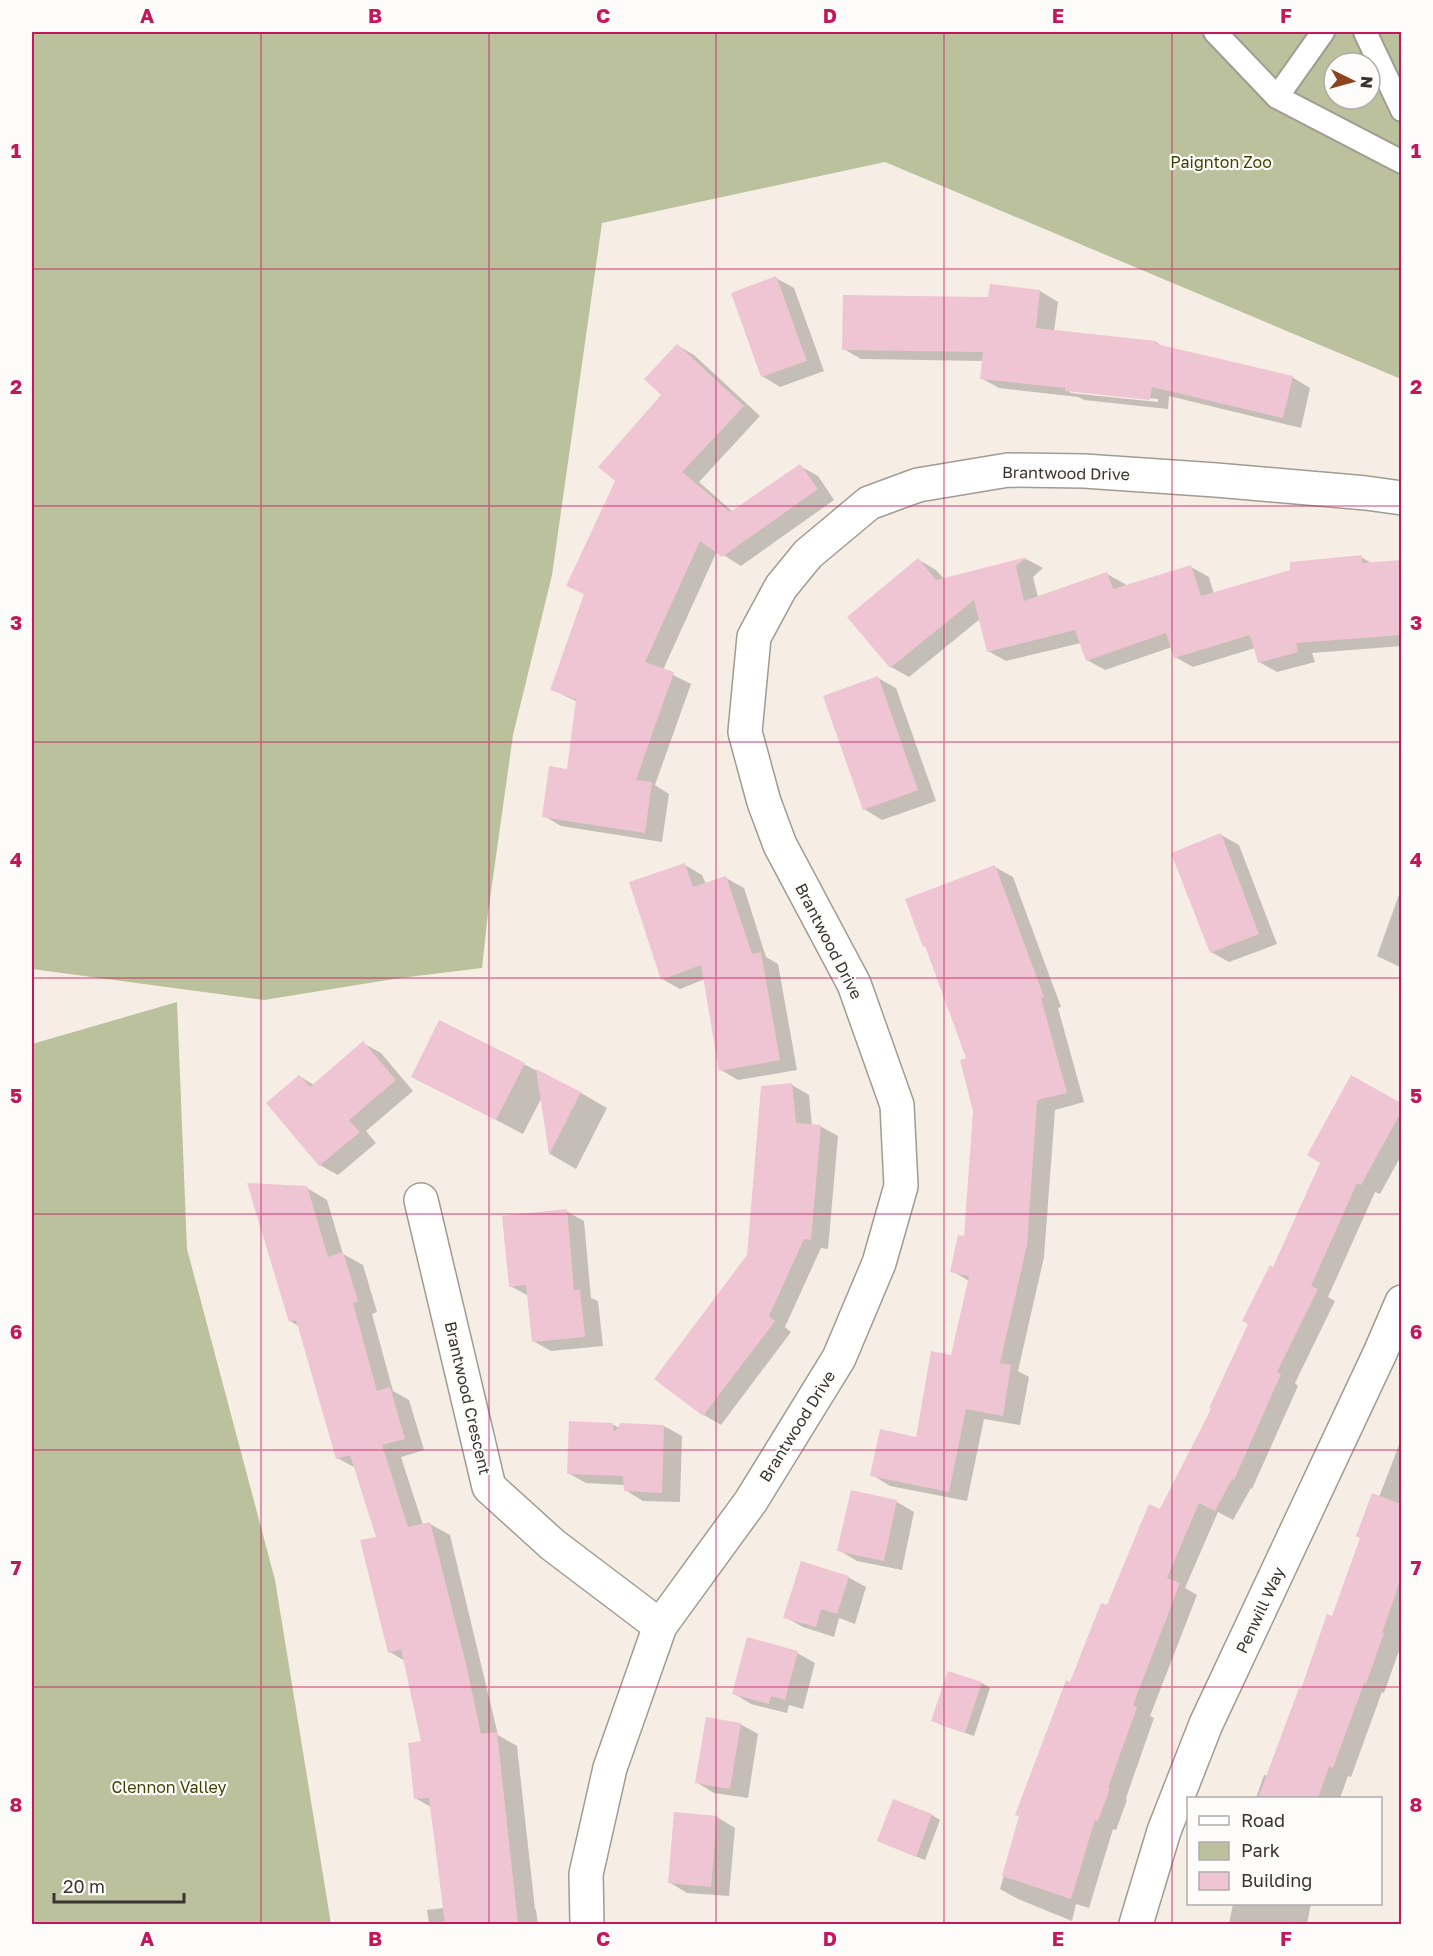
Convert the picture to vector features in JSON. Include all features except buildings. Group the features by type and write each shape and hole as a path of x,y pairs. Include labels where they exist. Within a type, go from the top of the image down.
{"street":[{"name":"Brantwood Drive","path":"587,1924 586,1874 610,1767 660,1626 751,1501 839,1358 879,1263 901,1186 897,1105 854,984 780,845 764,802 745,732 754,637 781,587 808,554 869,503 918,484 1008,470 1084,471 1216,480 1401,498"},
{"name":"Brantwood Crescent","path":"421,1200 489,1487 553,1545 660,1626"},
{"name":"Penwill Way","path":"1136,1924 1164,1831 1206,1724 1380,1353 1401,1302"}],"lane":[{"path":"1215,32 1277,97 1401,162"},
{"path":"1277,97 1323,32"},
{"path":"1365,32 1401,110"}],"green space":[{"name":"Paignton Zoo","path":"32,32 1401,32 1401,379 885,162 602,223 552,575 513,735 482,968 400,978 264,1000 32,969"},
{"name":"Clennon Valley","path":"177,1002 187,1249 275,1580 331,1924 32,1924 32,1044"}]}
